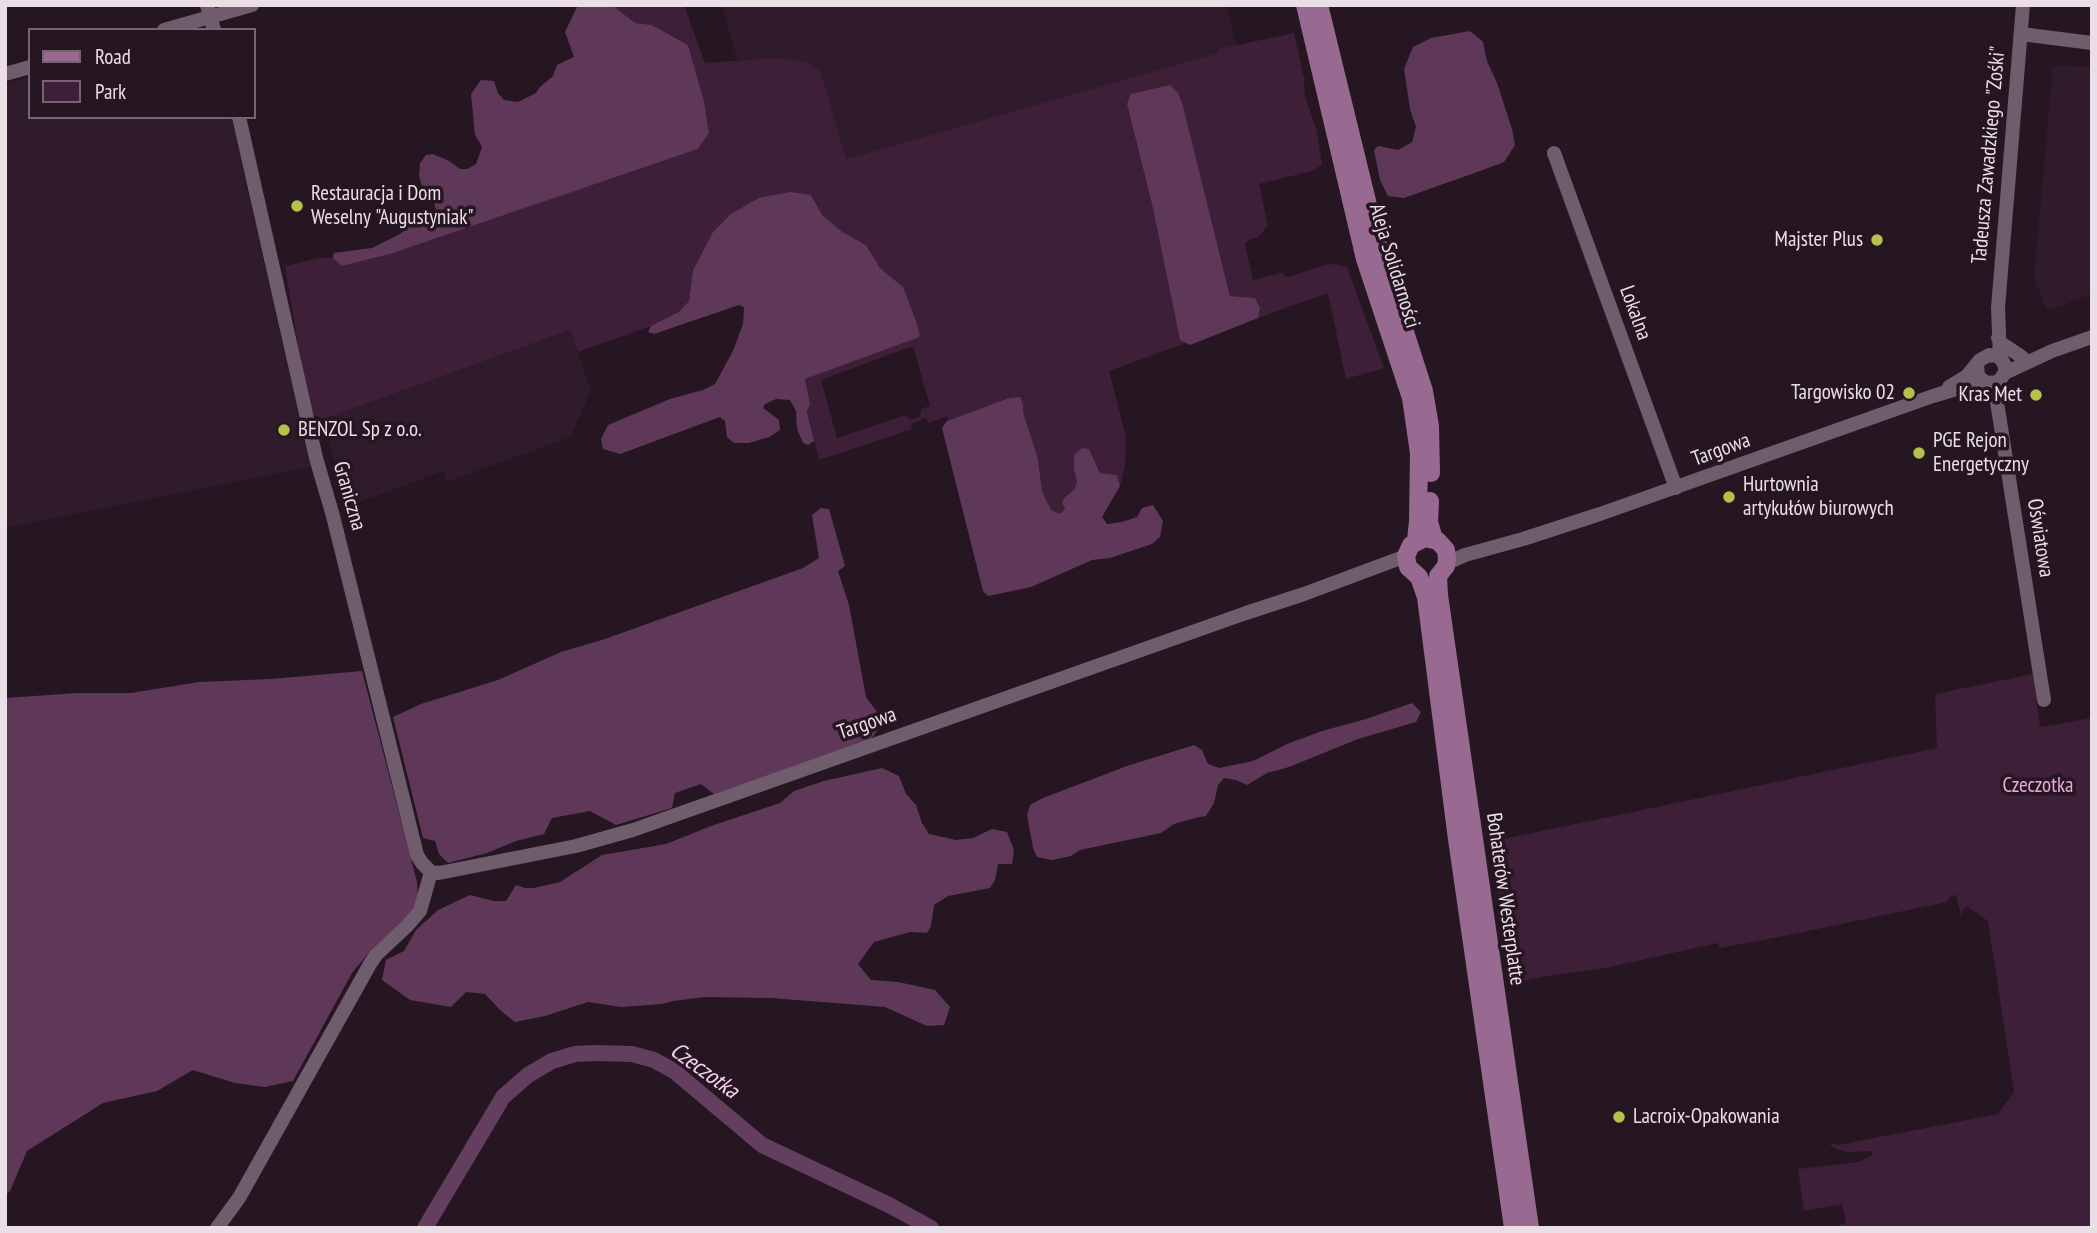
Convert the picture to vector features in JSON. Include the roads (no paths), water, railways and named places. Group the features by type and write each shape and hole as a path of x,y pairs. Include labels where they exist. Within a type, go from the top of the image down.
{"main road":[{"name":"Aleja Solidarności","path":"1304,5 1365,259 1411,398 1419,453 1418,521 1427,558"},
{"name":"Aleja Solidarności","path":"1319,5 1380,254 1427,401 1431,449 1427,558"},
{"name":"Bohaterów Westerplatte","path":"1427,558 1426,597 1457,839 1513,1228"},
{"name":"Bohaterów Westerplatte","path":"1427,558 1440,607 1530,1228"}],"street":[{"path":"171,28 252,5"},
{"name":"Tadeusza Zawadzkiego \"Zośki\"","path":"1994,362 2023,5"},
{"path":"2021,34 2092,43"},
{"path":"5,74 28,68"},
{"name":"Graniczna","path":"239,119 316,458 333,516 417,855 422,863 435,873"},
{"name":"Lokalna","path":"1554,153 1676,488"},
{"name":"Tadeusza Zawadzkiego \"Zośki\"","path":"1994,362 1998,338 1997,308"},
{"name":"Targowa","path":"1994,362 2052,351 2092,337"},
{"path":"1998,338 2022,357"},
{"name":"Targowa","path":"1933,397 1994,362 2052,351"},
{"path":"1988,382 2001,380 1994,362"},
{"name":"Oświatowa","path":"1994,362 1977,373 1988,382 2044,700"},
{"name":"Targowa","path":"435,873 576,846 633,830 1246,613 1427,558 1465,555 1523,539 1933,397 1988,382"},
{"path":"217,1228 239,1198 370,964 420,911 435,873"}],"waterway":[{"name":"Czeczotka","path":"425,1228 503,1097 528,1075 552,1061 575,1054 595,1053 632,1054 654,1060 674,1071 762,1145 889,1205 931,1228"}],"place":[{"name":"Restauracja i Dom Weselny \"Augustyniak\"","path":"297,206"},
{"name":"Majster Plus","path":"1877,240"},
{"name":"Targowisko 02","path":"1909,393"},
{"name":"Kras Met","path":"2036,395"},
{"name":"BENZOL Sp z o.o.","path":"284,430"},
{"name":"PGE Rejon Energetyczny","path":"1919,453"},
{"name":"Hurtownia artykułów biurowych","path":"1729,497"},
{"name":"Lacroix-Opakowania","path":"1619,1117"}]}
